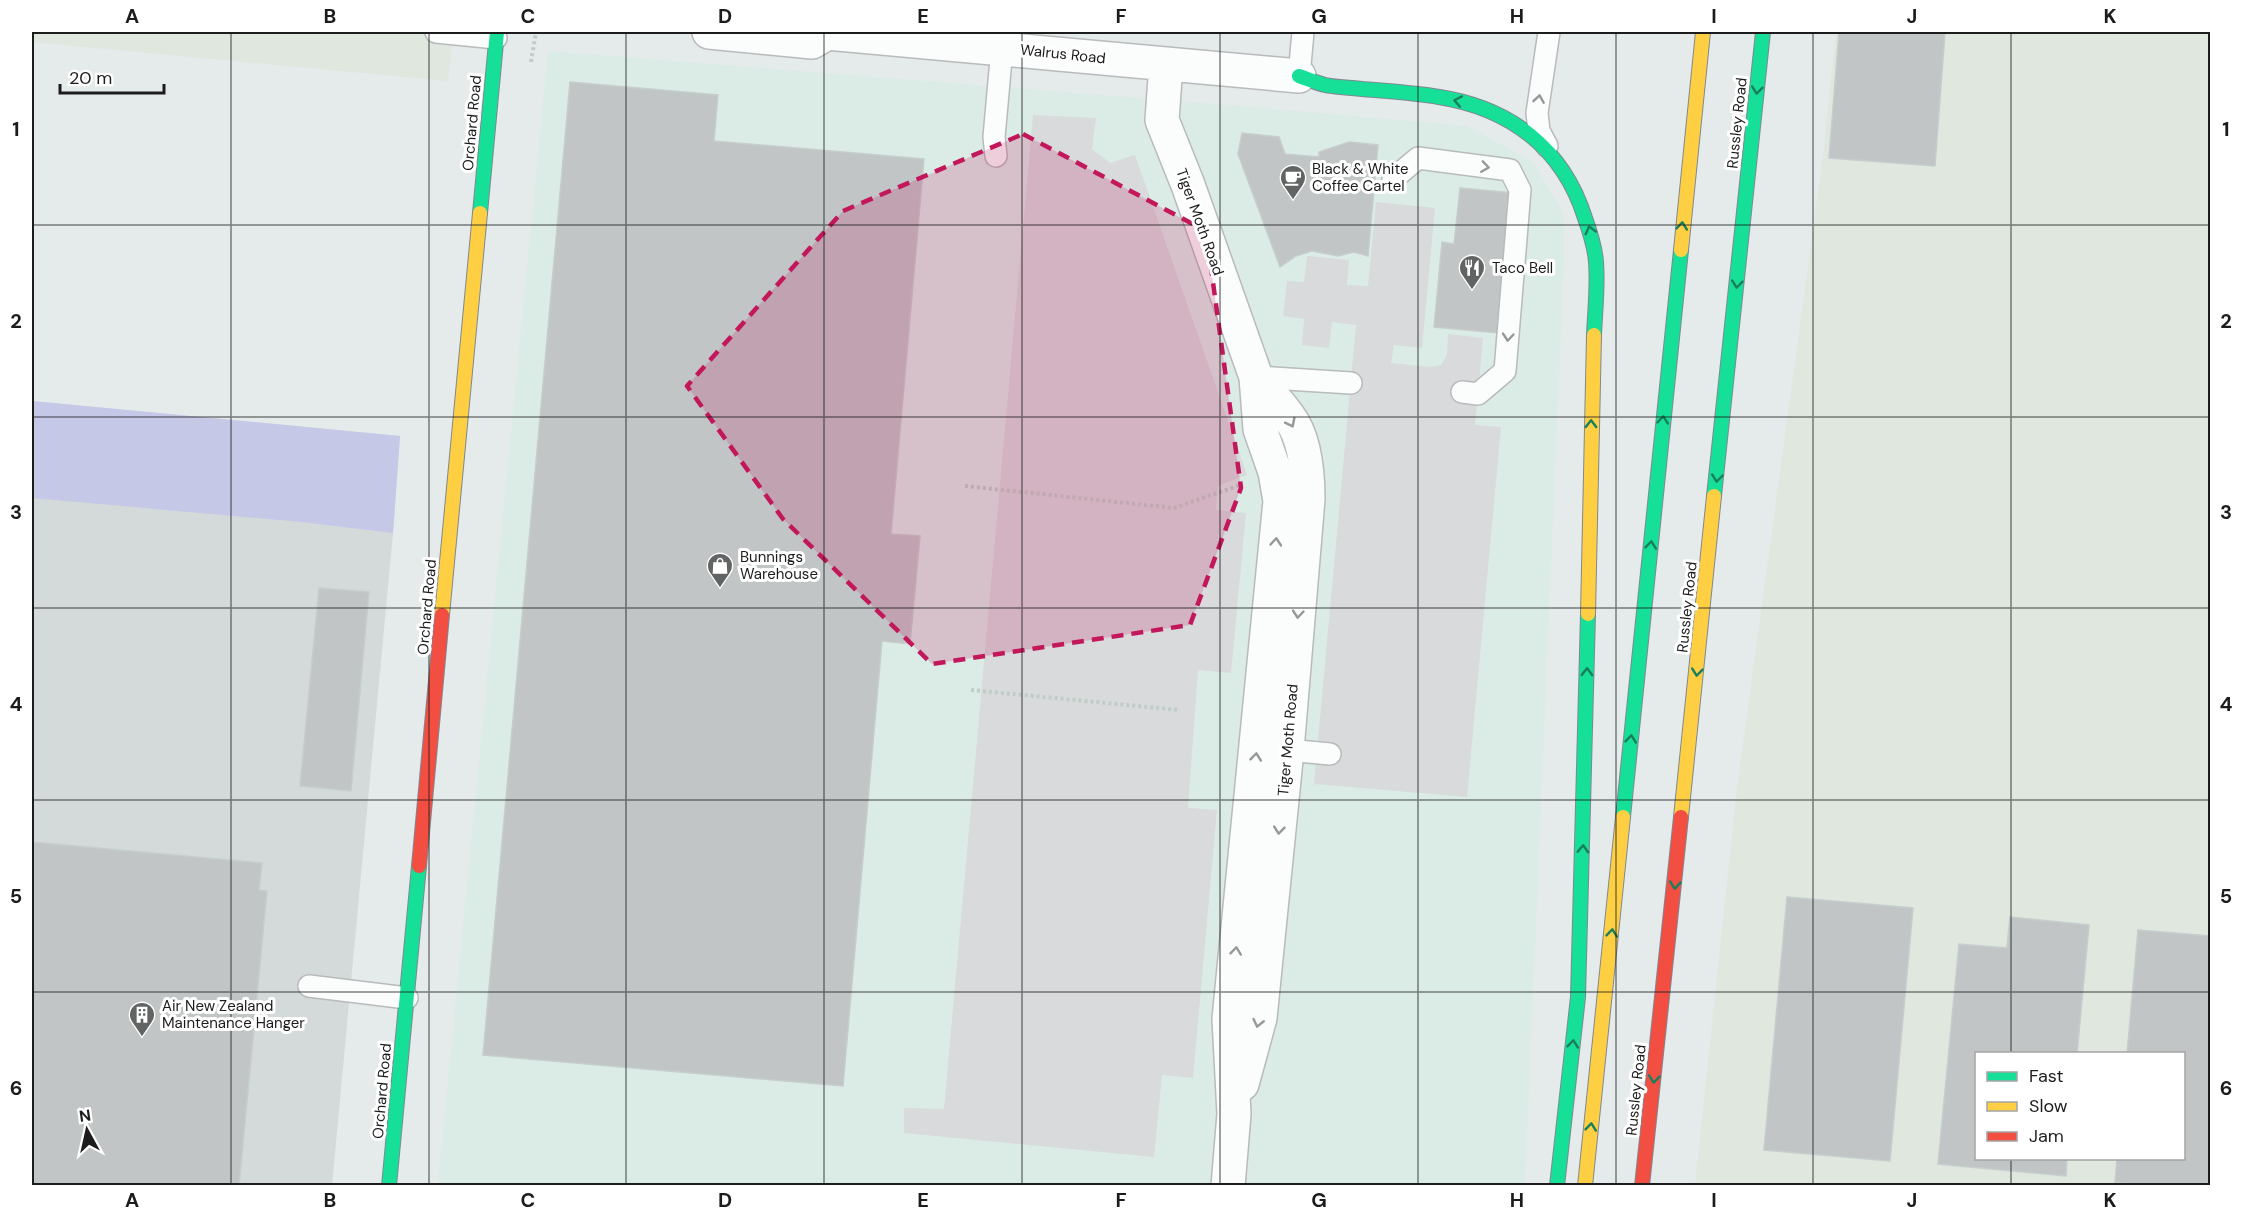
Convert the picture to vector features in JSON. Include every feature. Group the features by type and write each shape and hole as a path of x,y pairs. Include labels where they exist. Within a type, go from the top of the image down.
{"main road":[{"path":"1585,1185 1703,32"},
{"name":"Russley Road","path":"1642,1185 1763,32"},
{"name":"Orchard Road","path":"389,1185 496,35"},
{"path":"1299,76 1327,85 1433,96 1485,108 1517,126 1538,141 1551,155 1565,172 1578,195 1592,235 1596,262 1578,997 1557,1185"}],"street":[{"name":"Walrus Road","path":"709,32 812,42 827,32 889,35 1299,76"},
{"name":"Tiger Moth Road","path":"1166,64 1162,120 1188,185 1256,376 1260,429 1275,472 1280,501 1229,1019 1234,1114 1228,1185"},
{"name":"Tiger Moth Road","path":"1234,1114 1260,1018 1287,750 1308,499 1308,476 1291,419 1256,376"}],"lane":[{"path":"436,32 496,35"},
{"path":"1299,76 1303,32"},
{"path":"1549,32 1537,122 1551,155"},
{"path":"996,156 994,137 1002,48"},
{"path":"1393,178 1418,158 1509,170 1520,190 1505,371 1478,394 1462,392"},
{"path":"1256,376 1351,383"},
{"path":"1287,750 1330,754"},
{"path":"309,986 407,998"}],"path":[{"path":"533,56 536,32"},
{"path":"964,486 1174,508 1246,483"},
{"path":"972,690 1179,710"}],"highlighted area":[{"path":"1023,134 1206,231 1241,488 1190,625 932,664 783,519 687,386 843,211"}],"shaded area":[{"path":"32,32 453,32 448,81 32,42"},
{"path":"1836,32 2210,32 2210,1185 1695,1186 1737,789 1823,156"},
{"path":"548,51 1467,126 1533,162 1564,214 1564,259 1525,1185 464,1186 438,1183"},
{"path":"1033,115 1096,118 1092,149 1110,163 1135,155 1247,475 1218,486 1216,510 1246,513 1231,673 1198,670 1188,808 1217,810 1193,1078 1162,1075 1154,1157 904,1133 904,1108 944,1109"},
{"path":"1376,202 1435,208 1422,348 1394,345 1391,363 1430,367 1441,365 1447,354 1448,334 1483,338 1475,425 1501,427 1467,797 1314,784 1356,325 1332,322 1329,348 1302,345 1304,319 1283,316 1287,281 1304,282 1307,256 1349,260 1347,285 1368,286"},
{"path":"32,401 400,436 332,1185 32,1185"},
{"path":"32,401 400,436 393,533 302,522 32,498"}],"building":[{"path":"1839,32 1945,32 1935,166 1829,158"},
{"name":"Bunnings Warehouse","path":"570,82 718,95 714,141 924,159 891,534 920,536 910,644 882,641 843,1086 483,1055"},
{"path":"1242,133 1279,137 1285,154 1319,157 1319,152 1349,142 1378,145 1368,256 1354,252 1338,256 1312,251 1296,256 1280,267 1238,154"},
{"path":"1460,188 1513,193 1498,333 1434,327 1442,242 1454,244"},
{"path":"319,588 369,592 351,791 300,786"},
{"name":"Air New Zealand Maintenance Hanger","path":"32,842 262,863 259,890 267,891 239,1186 32,1186"},
{"path":"1787,897 1913,908 1890,1161 1764,1150"},
{"path":"2010,917 2089,925 2077,1052 1975,1052 1975,1160 2067,1160 2066,1176 1938,1164 1959,944 2007,948"},
{"path":"2138,930 2210,936 2210,1186 2151,1186 2115,1182 2117,1160 2185,1160 2185,1052 2127,1052"}],"traffic: fast":[{"path":"480,213 497,32"},
{"path":"1714,496 1763,32"},
{"path":"1299,76 1328,86 1417,94 1465,102 1511,122 1530,135 1563,171 1575,193 1589,229 1597,271 1594,335"},
{"path":"1623,817 1681,250"},
{"path":"1557,1186 1578,997 1588,614"},
{"path":"389,1186 419,866"}],"traffic: slow":[{"path":"1681,250 1703,32"},
{"path":"442,615 480,213"},
{"path":"1588,614 1594,335"},
{"path":"1681,817 1714,496"},
{"path":"1585,1186 1623,817"}],"traffic: jam":[{"path":"419,866 442,615"},
{"path":"1642,1186 1681,817"}],"place":[{"name":"Black & White Coffee Cartel","path":"1293,201"},
{"name":"Taco Bell","path":"1472,291"},
{"name":"Bunnings Warehouse","path":"720,589"},
{"name":"Air New Zealand Maintenance Hanger","path":"142,1038"}]}
